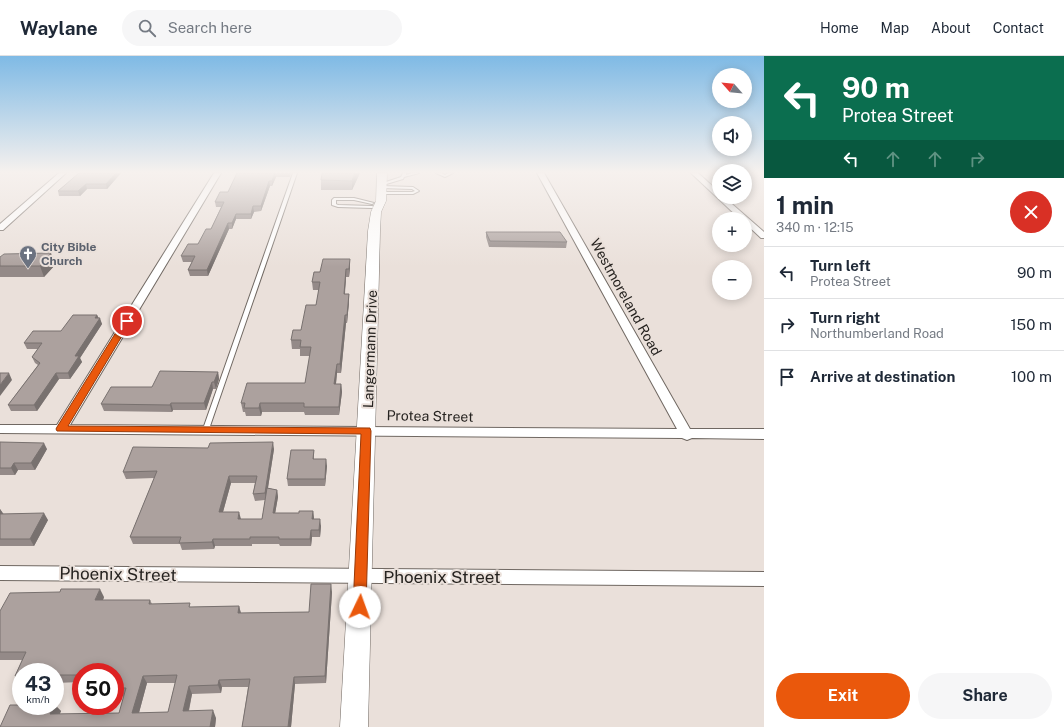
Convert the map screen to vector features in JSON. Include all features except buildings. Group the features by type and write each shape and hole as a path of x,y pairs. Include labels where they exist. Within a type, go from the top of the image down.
{"main road":[{"name":"Langermann Drive","path":"354,727 361,577 373,207 380,204"}],"street":[{"path":"0,228 27,204"},
{"path":"61,429 199,204"},
{"name":"Westmoreland Road","path":"558,204 687,435"},
{"path":"729,204 737,212"},
{"path":"752,225 764,236"},
{"name":"Protea Street","path":"0,429 687,435 764,434"},
{"name":"Phoenix Street","path":"0,572 361,577 764,579"}],"lane":[{"path":"206,430 284,204"},
{"path":"334,204 340,207 373,207"},
{"path":"366,204 373,207"}],"place":[{"name":"City Bible Church","path":"28,269"}],"route":[{"path":"127,321 61,429 366,431 360,607"}]}
